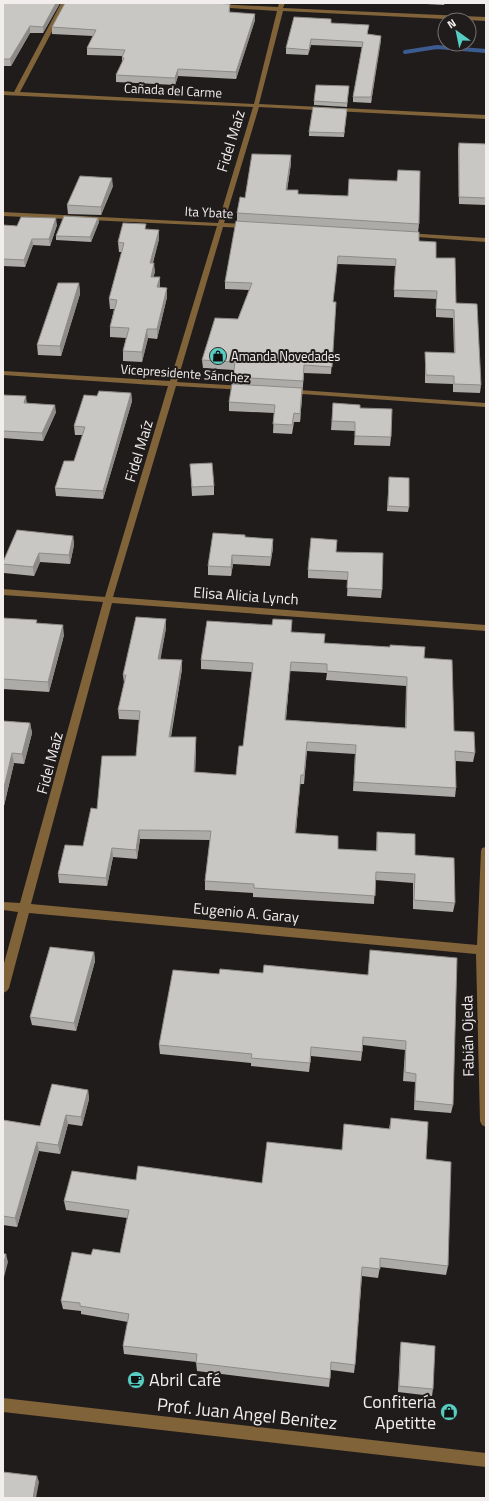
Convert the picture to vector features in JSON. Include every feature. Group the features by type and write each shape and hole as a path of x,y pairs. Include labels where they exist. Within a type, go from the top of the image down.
{"street":[{"path":"16,94 64,3"},
{"path":"210,6 281,6 486,19"},
{"name":"Fidel Maíz","path":"3,988 108,600 256,106 281,6"},
{"name":"Cañada del Carme","path":"3,93 486,117"},
{"name":"Ita Ybate","path":"3,214 259,227"},
{"path":"400,235 486,240"},
{"name":"Vicepresidente Sánchez","path":"3,373 249,389"},
{"path":"280,391 486,405"},
{"name":"Elisa Alicia Lynch","path":"3,592 486,628"},
{"name":"Fabián Ojeda","path":"486,851 484,950 486,1121"},
{"name":"Eugenio A. Garay","path":"3,906 484,950"},
{"name":"Prof. Juan Angel Benitez","path":"3,1405 486,1460"}],"building":[{"path":"3,3 56,3 43,27 30,26 10,59 3,59"},
{"path":"65,3 214,3 230,4 229,12 255,14 236,72 178,69 175,78 116,75 124,58 122,57 125,50 87,48 96,30 52,27"},
{"path":"294,17 331,19 331,23 369,25 367,34 381,36 371,97 353,97 363,42 311,39 309,50 286,48"},
{"path":"316,85 349,86 347,103 314,101"},
{"path":"313,107 347,109 344,133 309,132"},
{"path":"459,143 486,144 486,198 459,197"},
{"path":"252,154 291,155 286,190 298,190 298,194 348,196 349,179 397,181 398,170 420,171 419,224 237,213 240,197 245,198"},
{"path":"80,176 112,178 101,207 67,205"},
{"path":"64,216 98,218 90,237 56,236"},
{"path":"21,217 56,218 49,239 32,239 24,260 3,259 3,225 17,226"},
{"path":"236,221 419,232 419,241 436,242 436,258 455,258 456,303 477,304 481,385 454,384 454,376 426,375 425,352 455,353 454,310 436,309 437,291 394,290 396,259 338,256 333,302 336,302 332,367 304,365 303,381 233,377 235,362 202,360 215,318 238,319 252,283 225,282"},
{"path":"123,223 146,224 145,229 159,230 150,263 154,263 151,277 160,277 157,287 167,288 157,329 147,329 142,352 123,351 129,328 110,327 117,300 109,299 124,243 118,242"},
{"path":"58,283 79,283 60,346 37,345"},
{"path":"232,384 302,388 300,414 294,413 292,425 273,424 275,405 229,402"},
{"path":"99,391 131,393 103,491 55,488 64,461 74,461 85,427 74,426 84,395 97,396"},
{"path":"3,395 26,396 24,403 55,405 42,433 3,431"},
{"path":"333,403 360,405 360,408 392,409 391,437 355,436 355,422 332,421"},
{"path":"212,463 214,486 192,487 190,464"},
{"path":"389,477 409,478 409,507 388,506"},
{"path":"17,530 73,536 69,555 39,553 33,567 3,564"},
{"path":"213,533 273,539 271,557 232,555 231,567 208,566"},
{"path":"311,538 337,540 336,552 383,553 382,590 347,588 348,572 308,570"},
{"path":"136,617 166,619 158,659 182,660 169,737 196,737 194,772 236,775 239,746 243,746 253,663 201,660 207,621 272,625 273,619 292,620 291,632 325,634 324,643 390,647 390,645 425,647 424,658 452,660 454,731 474,732 475,753 455,751 456,788 354,782 356,745 307,742 304,775 301,775 295,833 338,836 338,849 377,851 377,832 415,834 415,855 454,858 455,903 414,900 415,874 376,872 375,896 254,888 254,884 205,881 211,831 139,830 136,850 112,848 106,878 58,874 65,845 83,846 91,808 97,809 102,756 136,756 140,711 118,710 126,675 123,675","holes":["291,662 327,664 327,671 407,677 406,728 285,720"]},
{"path":"3,618 37,620 36,623 63,625 48,682 3,679"},
{"path":"3,721 30,723 22,754 12,753 3,792"},
{"path":"50,947 94,952 74,1023 30,1017"},
{"path":"370,950 457,958 453,1105 415,1101 416,1074 405,1072 406,1041 363,1037 362,1052 311,1047 310,1063 251,1058 252,1054 159,1045 173,970 219,974 220,969 263,973 264,965 368,975"},
{"path":"52,1084 88,1090 81,1117 66,1115 58,1145 37,1142 15,1218 3,1216 3,1120 40,1126"},
{"path":"391,1118 428,1122 426,1159 451,1162 448,1266 380,1258 380,1269 362,1267 355,1365 331,1362 330,1379 196,1363 197,1354 123,1346 129,1314 80,1306 80,1303 61,1301 72,1252 91,1255 93,1249 120,1253 129,1210 64,1201 72,1171 136,1180 138,1166 262,1183 267,1142 342,1150 344,1124 390,1129"},
{"path":"3,1254 6,1254 3,1266"},
{"path":"401,1342 435,1346 433,1389 399,1386"},
{"path":"3,1472 37,1476 33,1498 3,1498"}],"waterway":[{"path":"405,52 437,47 486,51"}],"place":[{"name":"Amanda Novedades","path":"218,356"},
{"name":"Abril Café","path":"136,1380"},
{"name":"Confitería Apetitte","path":"449,1412"}]}
